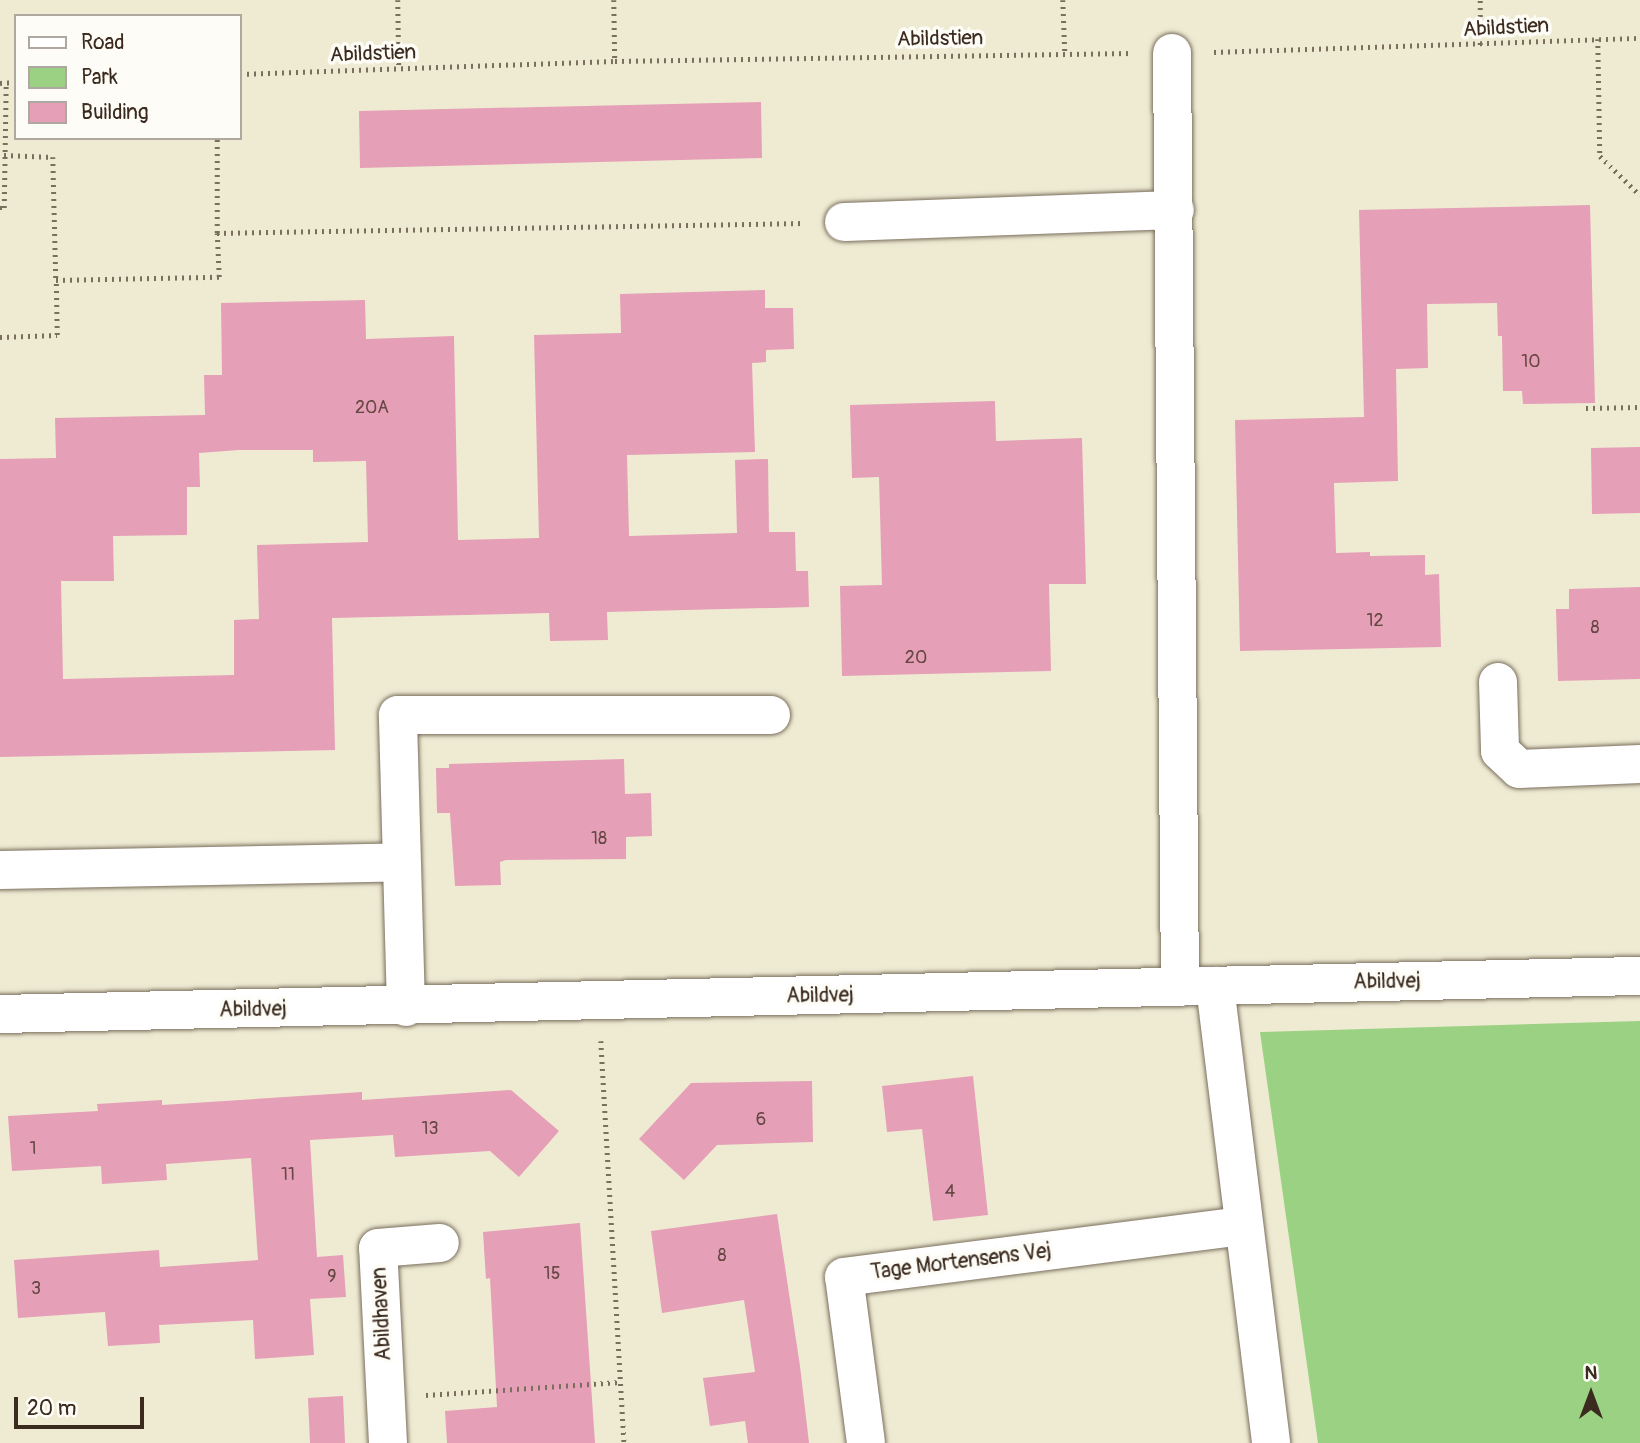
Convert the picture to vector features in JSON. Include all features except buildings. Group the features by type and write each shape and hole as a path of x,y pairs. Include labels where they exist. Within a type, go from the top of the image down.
{"street":[{"path":"1172,53 1197,987 1244,1226 1271,1443"},
{"path":"844,222 1175,210"},
{"path":"1498,682 1500,751 1519,769 1640,764"},
{"path":"406,1007 398,715 771,715"},
{"path":"0,870 401,862"},
{"name":"Abildvej","path":"0,1014 406,1007 1640,976"},
{"name":"Tage Mortensens Vej","path":"866,1443 844,1276 1244,1226"},
{"name":"Abildhaven","path":"388,1443 378,1248 440,1243"}],"path":[{"path":"398,0 399,69"},
{"path":"614,0 615,61"},
{"path":"1063,0 1065,52"},
{"path":"1480,0 1480,45"},
{"name":"Abildstien","path":"242,74 615,61 1065,52 1172,53 1640,38"},
{"path":"1598,39 1600,156 1640,195"},
{"path":"0,208 4,208 3,83"},
{"path":"56,279 219,277 217,140"},
{"path":"0,337 57,335 52,157 4,155"},
{"path":"217,233 844,222"},
{"path":"1586,408 1640,407"},
{"path":"599,1001 624,1443"},
{"path":"386,1398 621,1382"}],"green space":[{"path":"1640,1021 1640,1443 1318,1443 1260,1032"}]}
